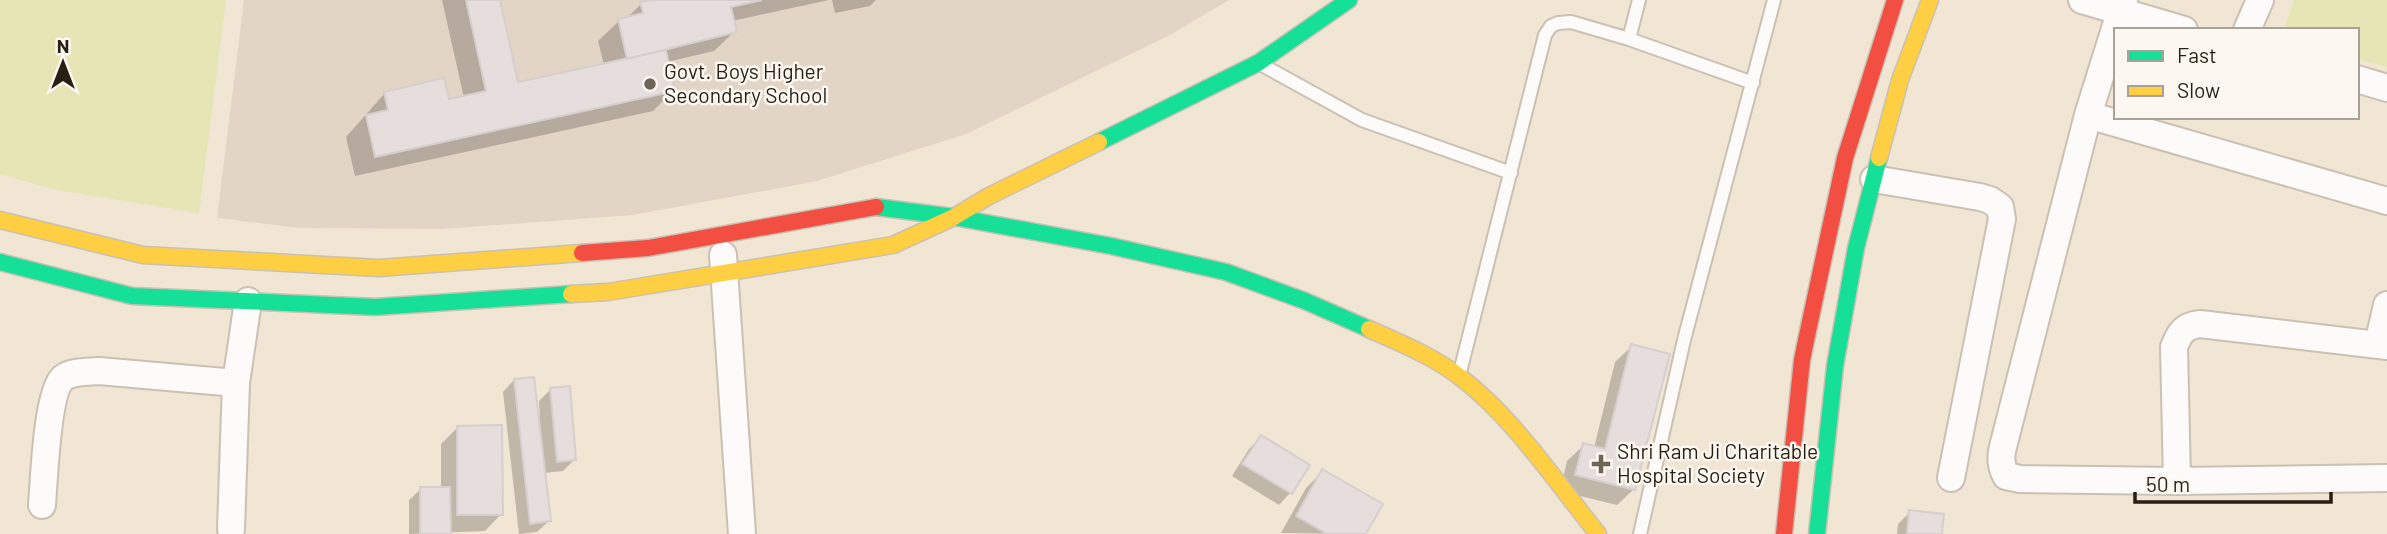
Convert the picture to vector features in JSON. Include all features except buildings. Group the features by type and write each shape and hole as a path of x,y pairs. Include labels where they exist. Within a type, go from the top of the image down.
{"street":[{"path":"0,262 132,296 375,307 608,292 893,245 954,218 989,196 1258,63 1349,0"},
{"path":"1784,534 1802,360 1808,331 1845,158 1895,0"},
{"path":"1817,534 1835,366 1856,247 1900,80 1930,0"},
{"path":"2082,0 2121,6 2179,28"},
{"path":"2248,28 2260,0"},
{"path":"2114,28 2121,6"},
{"path":"2114,29 2088,115 2003,447 2001,466 2006,476 2020,479 2176,481 2387,478"},
{"path":"2359,80 2387,88"},
{"path":"2088,115 2387,201"},
{"path":"1874,179 1980,197 2000,207 2002,219 1951,478"},
{"path":"0,220 143,254 379,268 648,248 872,206 1111,246 1226,272 1305,301 1412,348 1459,376 1509,424 1598,534"},
{"path":"722,236 742,534"},
{"path":"231,529 236,383 248,301"},
{"path":"2176,481 2174,347 2180,333 2187,326 2200,324 2383,345 2387,305"},
{"path":"42,505 52,408 55,391 64,377 79,372 99,371 236,383"}],"lane":[{"path":"1629,39 1639,0"},
{"path":"1640,534 1684,340 1774,0"},
{"path":"1459,376 1545,35 1551,26 1571,22 1629,39 1753,83"},
{"path":"1258,63 1362,120 1511,173"}],"shaded area":[{"name":"Govt. Boys Higher Secondary School","path":"244,0 1229,0 1170,35 966,134 817,181 633,215 442,229 298,228 217,218"}],"green space":[{"path":"0,0 226,0 199,213 57,190 0,174"},
{"path":"2294,0 2387,0 2387,67 2359,60 2359,28 2285,28"}],"traffic: fast":[{"path":"1099,142 1258,63 1349,0"},
{"path":"1817,534 1835,366 1856,248 1879,158"},
{"path":"876,207 954,217 1111,246 1226,272 1305,301 1369,329"},
{"path":"0,262 132,296 375,307 571,294"}],"traffic: slow":[{"path":"1879,158 1900,80 1930,0"},
{"path":"571,294 608,292 893,245 954,217 989,196 1099,142"},
{"path":"0,220 143,255 379,268 582,253"},
{"path":"1369,329 1439,363 1479,393 1533,451 1598,534"}],"traffic: jam":[{"path":"1784,534 1802,360 1808,331 1845,158 1895,0"},
{"path":"582,253 648,248 876,207"}],"place":[{"name":"Govt. Boys Higher Secondary School","path":"650,84"},
{"name":"Shri Ram Ji Charitable Hospital Society","path":"1601,464"}]}
